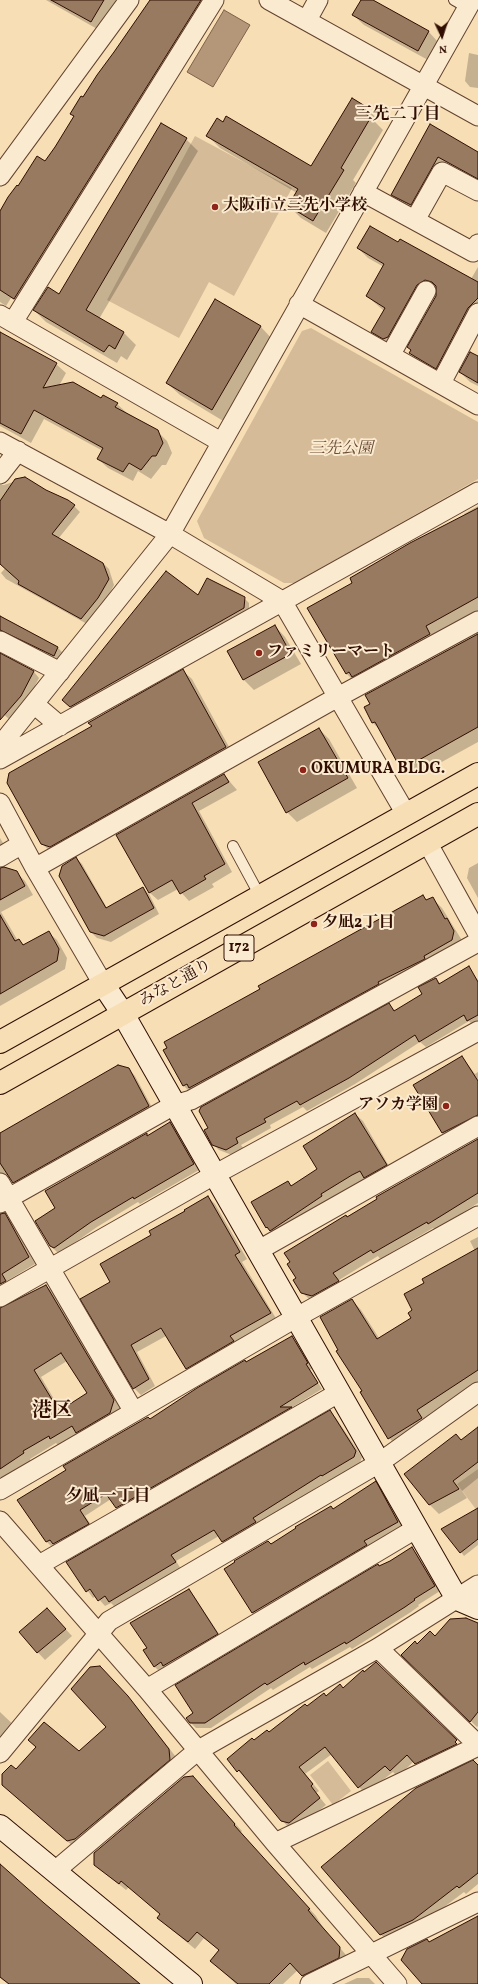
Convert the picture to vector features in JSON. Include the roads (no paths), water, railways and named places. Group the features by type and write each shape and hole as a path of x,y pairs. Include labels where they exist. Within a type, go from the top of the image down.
{"highway":[{"name":"172","path":"0,1042 478,774"},
{"name":"みなと通り","path":"0,1083 478,814"}],"street":[{"path":"0,176 129,0"},
{"path":"214,0 7,318 221,442"},
{"path":"269,0 478,116"},
{"path":"307,20 318,0"},
{"path":"0,746 170,534 424,85 465,3"},
{"path":"415,220 442,172 478,191"},
{"path":"363,192 473,252 478,244"},
{"path":"391,354 426,291"},
{"path":"299,304 391,354 478,405"},
{"path":"441,383 478,313"},
{"path":"0,442 170,534 282,601 406,814"},
{"path":"0,474 18,452"},
{"path":"0,759 478,492"},
{"path":"35,868 338,697 478,621"},
{"path":"0,641 60,672"},
{"path":"34,704 60,726"},
{"path":"0,803 35,868 103,984 123,1014 214,1175 259,1250 457,1599 478,1608"},
{"path":"427,842 478,934"},
{"path":"0,857 22,844"},
{"path":"134,1412 51,1268 3,1195 174,1105 191,1100 478,942"},
{"path":"0,1297 214,1175 478,1030"},
{"path":"259,1250 478,1126"},
{"path":"0,1490 297,1317 478,1216"},
{"path":"39,1565 340,1392"},
{"path":"0,1753 99,1635 109,1621 380,1463 478,1392"},
{"path":"0,1521 147,1689 196,1751 397,1984"},
{"path":"147,1689 417,1528"},
{"path":"55,1871 196,1751 378,1648 478,1585"},
{"path":"275,1843 478,1746 378,1648"},
{"path":"0,1826 191,1984"},
{"path":"310,1984 478,1902"}],"lane":[{"path":"233,846 260,896"}],"place":[{"name":"大阪市立三先小学校","path":"215,207"},
{"name":"ファミリーマート","path":"259,653"},
{"name":"OKUMURA BLDG.","path":"303,770"},
{"name":"夕凪2丁目","path":"314,924"},
{"name":"アソカ学園","path":"446,1106"}],"district":[{"name":"三先二丁目","path":"398,116"},
{"name":"港区","path":"52,1412"},
{"name":"夕凪一丁目","path":"108,1498"}],"park label":[{"name":"三先公園","path":"341,450"}]}
